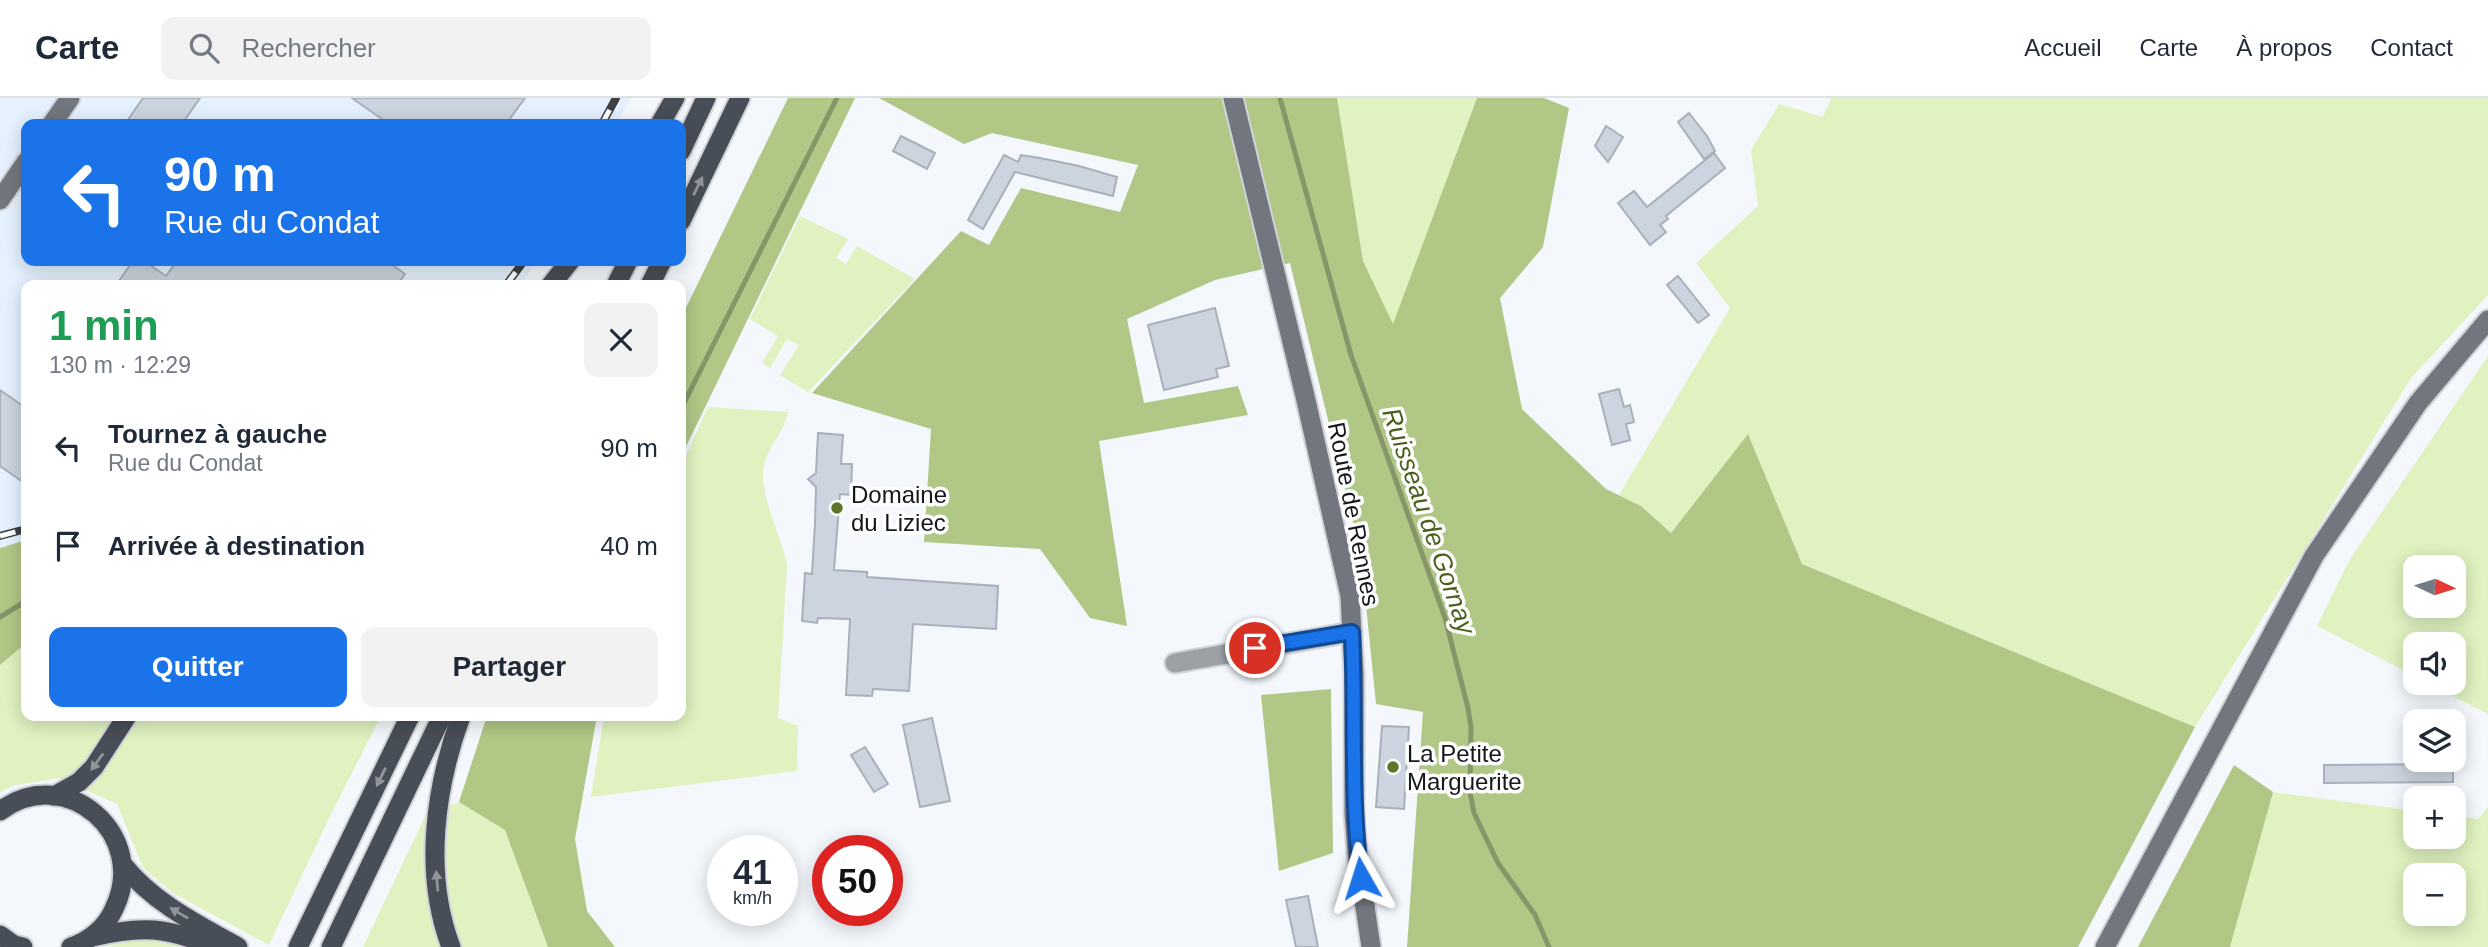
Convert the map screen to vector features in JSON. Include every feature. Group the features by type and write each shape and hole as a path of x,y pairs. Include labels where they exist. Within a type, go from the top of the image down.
{"highway":[{"path":"663,119 675,98"},
{"path":"686,140 706,98"},
{"path":"686,211 740,98"},
{"path":"555,280 566,266"},
{"path":"54,796 79,782 94,767 124,721"},
{"path":"298,947 408,721"},
{"path":"331,947 440,721"},
{"path":"451,947 439,904 435,864 436,834 439,792 449,749 459,721"},
{"path":"0,811 20,800 54,796 78,802 96,814 110,829 120,848 124,866 121,895 109,919 91,937"},
{"path":"124,866 136,881 168,906 238,947"},
{"path":"71,947 91,937 134,928 188,936 214,947"},
{"path":"0,936 23,947"}],"main road":[{"path":"55,119 70,98"},
{"name":"Route de Rennes","path":"1233,98 1347,583 1354,675 1354,813 1371,947"},
{"path":"0,200 21,169"},
{"path":"2105,947 2314,556 2418,403 2488,320"}],"street":[{"path":"1175,663 1352,632"}],"shaded area":[{"path":"0,98 631,98 620,119 21,119 21,266 533,266 524,280 21,280 21,542 0,548"}],"green space":[{"path":"788,98 855,98 686,447 686,308"},
{"path":"879,98 1337,98 1363,261 1393,324 1477,98 1544,98 1569,108 1543,247 1500,298 1522,409 1606,489 1641,506 1671,533 1748,434 1802,564 2195,727 2078,947 1407,947 1423,712 1376,704 1361,556 1290,263 1215,280 1127,319 1144,403 1238,386 1248,415 1099,441 1127,626 1090,618 1040,549 924,542 931,429 812,393 961,231 989,245 1021,188 1120,212 1138,165 992,133 964,144"},
{"path":"1337,98 1477,98 1393,325 1363,261"},
{"path":"1831,98 2488,98 2488,295 2411,378 2195,727 1802,564 1748,434 1671,533 1641,506 1619,495 1730,308 1696,263 1758,206 1751,150 1779,104 1823,117"},
{"path":"800,216 848,239 836,258 846,264 857,246 915,279 808,392 780,375 799,345 787,339 770,368 762,363 778,336 750,319"},
{"path":"2488,356 2488,714 2451,695 2466,695 2466,632 2403,632 2403,670 2317,626 2350,559"},
{"path":"708,407 788,412 784,426 765,461 763,473 767,499 787,566 778,718 798,726 797,771 591,797 603,721 686,721 686,456"},
{"path":"21,542 21,647 0,665 0,548"},
{"path":"21,647 21,721 378,721 269,945 173,893 143,868 117,804 59,778 12,786 0,793 0,665"},
{"path":"1331,689 1333,853 1279,871 1261,695"},
{"path":"485,721 596,721 575,839 587,911 615,947 548,947 505,830 459,802"},
{"path":"2234,765 2273,792 2230,947 2138,947"},
{"path":"2273,792 2403,809 2403,849 2466,849 2466,818 2478,819 2488,807 2488,947 2230,947"},
{"path":"459,802 505,830 548,947 363,947 427,812"},
{"path":"141,939 184,947 108,947 127,940"}],"building":[{"path":"143,98 200,98 185,119 128,119"},
{"path":"352,98 525,98 510,119 382,119"},
{"path":"1689,113 1715,151 1704,159 1678,122"},
{"path":"1606,126 1623,137 1608,162 1595,146"},
{"path":"901,136 935,153 927,169 893,151"},
{"path":"1714,153 1725,168 1666,216 1668,219 1660,225 1666,232 1650,245 1618,203 1634,191 1647,207"},
{"path":"1004,155 1018,162 1021,155 1079,166 1117,177 1113,196 1015,172 983,229 968,220"},
{"path":"129,266 151,266 166,276 173,266 394,266 405,274 401,280 120,280"},
{"path":"1678,276 1709,315 1698,323 1667,285"},
{"path":"1215,308 1229,366 1216,369 1218,377 1164,390 1148,325"},
{"path":"1619,389 1624,407 1630,405 1634,422 1626,424 1630,440 1612,445 1599,394"},
{"path":"0,390 21,405 21,481 0,466"},
{"path":"818,433 843,435 841,464 852,464 851,495 840,494 834,570 867,572 867,577 998,586 996,629 913,624 909,691 873,689 872,696 846,695 850,619 818,618 817,623 802,621 805,573 812,574 815,523 816,487 808,479 816,473"},
{"path":"932,718 950,801 920,807 903,725"},
{"name":"La Petite Marguerite","path":"1382,726 1409,727 1404,809 1376,807"},
{"path":"865,747 888,784 874,792 851,755"},
{"path":"2403,764 2403,772 2453,772 2453,782 2324,783 2324,765"},
{"path":"1308,896 1318,947 1296,947 1286,900"}],"waterway":[{"path":"686,399 837,98"},
{"name":"Ruisseau de Gornay","path":"1280,98 1351,355 1445,618 1471,727 1470,792 1474,813 1498,863 1535,915 1549,947"},
{"path":"0,617 21,604"}],"railway":[{"path":"605,119 616,98"},
{"path":"510,280 520,266"},
{"path":"0,536 21,530"}],"place":[{"name":"Domaine du Liziec","path":"837,508"},
{"name":"La Petite Marguerite","path":"1393,767"}],"route":[{"path":"1255,648 1352,632 1354,813 1361,878"}]}
